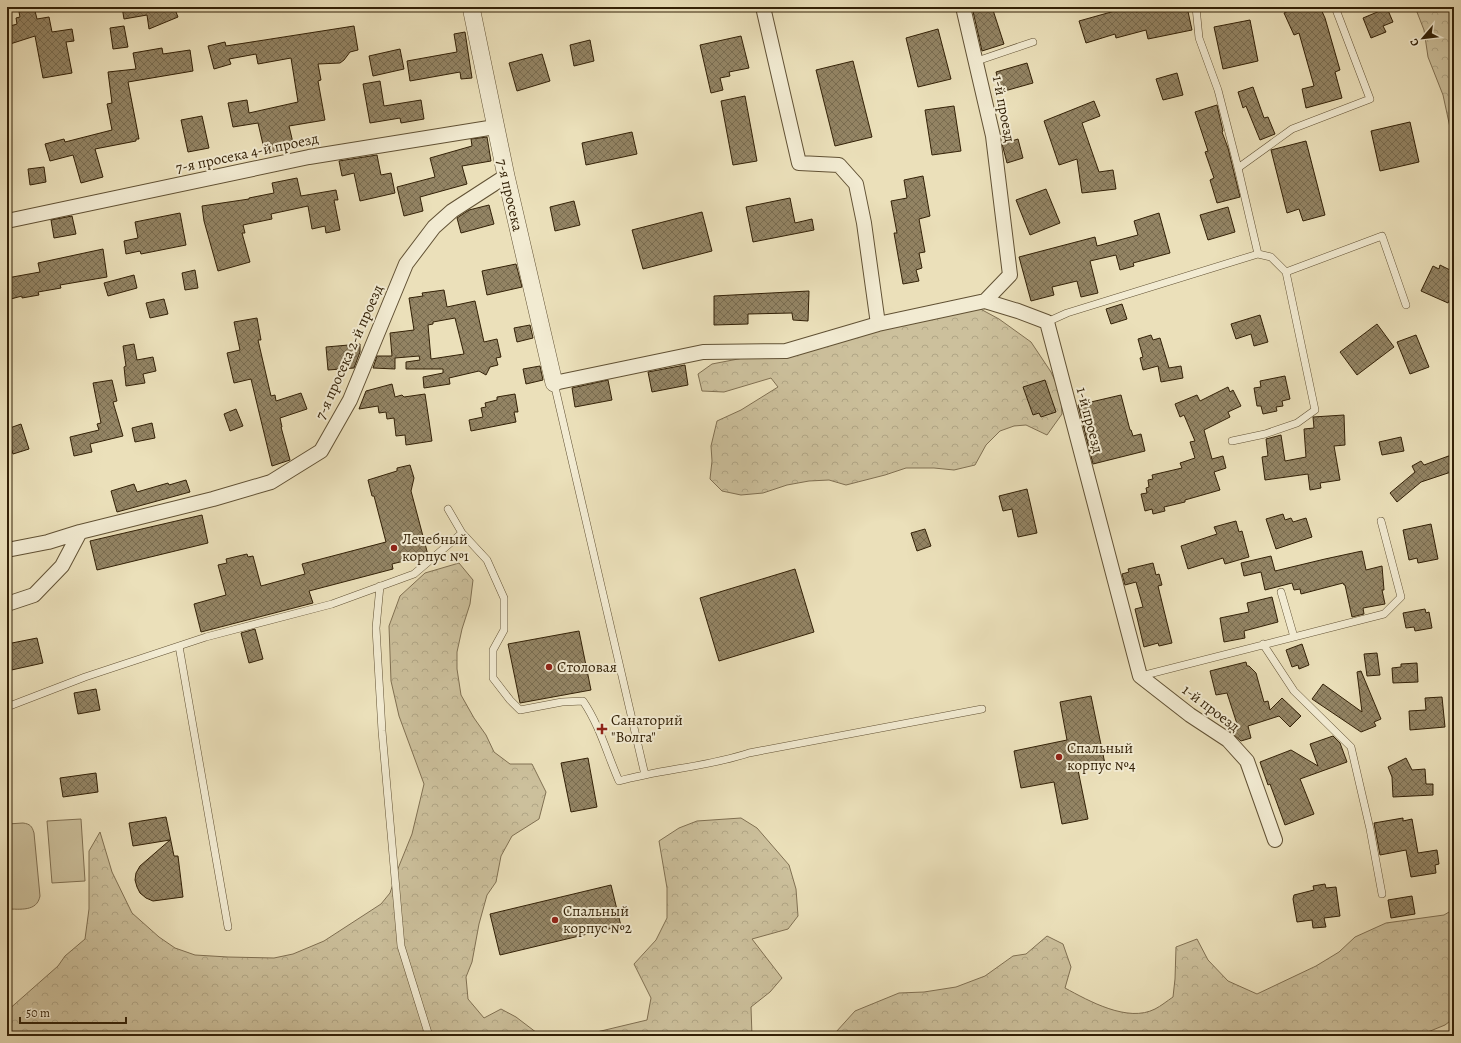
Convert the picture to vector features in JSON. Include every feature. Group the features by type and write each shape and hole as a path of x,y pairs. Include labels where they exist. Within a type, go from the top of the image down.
{"street":[{"name":"7-я просека","path":"471,7 495,127 554,382"},
{"path":"763,7 798,163 840,165 856,184 864,223 878,324"},
{"name":"1-й проезд","path":"963,7 977,61 993,136 1010,275 985,301"},
{"name":"7-я просека 4-й проезд","path":"7,221 309,156 495,127"},
{"name":"7-я просека 2-й проезд","path":"7,550 48,542 80,532 213,499 271,482 321,451 350,400 406,264 434,227 452,211 506,176"},
{"path":"554,382 703,352 786,351 878,324 985,301 1047,322"},
{"name":"1-й проезд","path":"1047,322 1140,676 1190,714 1228,740 1247,761 1275,840"},
{"path":"7,604 34,595 62,566 80,532"}],"lane":[{"path":"1196,7 1199,38 1218,90 1258,254"},
{"path":"1238,168 1292,129 1370,99 1335,7"},
{"path":"977,61 1033,42"},
{"path":"1286,272 1382,236 1406,305"},
{"path":"1047,322 1068,313 1258,254 1271,256 1286,272 1315,410 1297,423 1265,434 1232,441"},
{"path":"554,382 645,775"},
{"path":"448,509 462,533 487,560 504,598 504,630 493,650 493,678 520,710 562,702 583,701 596,723 619,781 635,776 728,760 749,753 982,709"},
{"path":"1140,676 1384,614 1401,597 1381,521"},
{"path":"7,707 85,677 206,637 332,604 414,574 462,533"},
{"path":"380,586 376,628 381,723 401,946 429,1036"},
{"path":"1281,592 1294,637"},
{"path":"1263,644 1294,691 1350,747 1370,829 1382,894"},
{"path":"179,646 228,927"}],"green space":[{"path":"1415,7 1454,7 1454,146 1443,95 1428,57 1424,30"},
{"path":"973,305 999,319 1031,342 1051,372 1061,394 1062,414 1047,435 1026,425 1014,426 1000,431 986,445 975,465 954,470 906,468 846,485 829,480 809,481 787,485 763,493 741,495 722,491 710,479 712,461 711,446 717,421 741,410 778,387 771,378 724,392 702,391 698,374 712,364 764,354"},
{"path":"459,563 473,580 470,604 457,652 457,669 461,695 486,735 494,752 510,764 532,764 546,792 539,819 512,836 501,856 496,882 487,895 479,924 472,962 466,977 468,999 484,1018 501,1009 516,1017 541,1036 7,1036 7,1011 58,966 65,956 85,939 89,909 89,851 100,832 112,872 132,913 159,937 175,948 195,955 274,958 293,954 324,941 381,904 390,893 412,834 424,784 399,716 391,681 389,626 400,596 425,573"},
{"path":"741,818 757,828 789,865 796,889 798,916 788,929 752,939 782,978 770,992 751,1007 752,1036 580,1036 647,1020 651,998 634,964 656,940 667,918 667,888 659,841 679,828 697,821"},
{"path":"81,819 85,881 52,883 47,821"},
{"path":"23,823 30,826 34,833 40,896 38,901 32,907 7,909 7,824"},
{"path":"1454,909 1454,1018 1445,1025 1418,1036 831,1036 855,1011 899,993 924,992 956,987 985,976 1013,956 1026,954 1047,936 1063,944 1071,967 1065,988 1085,999 1109,1009 1121,1012 1144,1013 1155,1009 1173,997 1176,947 1197,939 1208,960 1228,981 1257,994 1316,966 1339,952 1355,937 1386,923 1444,915"}],"building":[{"path":"18,7 34,7 37,19 49,17 52,32 72,29 74,41 66,42 72,73 43,78 35,36 7,45 7,27 17,24 16,18 20,17"},
{"path":"122,7 157,7 158,10 165,7 174,7 178,17 149,29 147,15 124,19"},
{"path":"972,7 992,7 1004,44 982,51"},
{"path":"1129,7 1135,7 1136,12 1158,7 1187,7 1192,30 1148,39 1146,30 1116,38 1115,34 1086,43 1079,21"},
{"path":"1297,7 1320,7 1325,18 1340,70 1335,72 1342,98 1306,108 1302,89 1314,86 1299,33 1294,35 1284,13"},
{"path":"1387,8 1393,22 1383,26 1386,32 1371,38 1363,18"},
{"path":"1250,20 1258,61 1223,69 1214,27"},
{"path":"124,26 128,47 113,49 110,28"},
{"path":"354,26 358,50 350,52 340,63 318,64 321,80 318,81 325,120 289,126 294,147 265,153 258,123 233,127 228,103 247,100 249,113 298,102 291,58 258,64 256,54 229,59 231,64 214,69 208,46 225,42 226,46"},
{"path":"938,29 951,79 918,87 906,38"},
{"path":"465,32 472,78 461,79 460,72 410,81 407,61 457,52 454,34"},
{"path":"741,36 749,68 729,72 730,76 720,78 723,90 711,93 700,45"},
{"path":"590,40 594,61 574,66 570,45"},
{"path":"162,48 163,54 190,50 193,71 128,82 139,139 136,139 136,141 95,149 103,177 81,183 73,155 50,161 45,144 64,139 65,142 112,130 107,104 112,103 108,72 136,69 133,53"},
{"path":"400,49 404,69 373,76 369,56"},
{"path":"542,54 550,81 517,91 509,63"},
{"path":"853,61 872,137 835,146 816,70"},
{"path":"1027,63 1033,83 1001,92 996,72"},
{"path":"1177,73 1183,95 1163,100 1156,79"},
{"path":"380,81 384,106 421,100 424,119 401,123 400,118 370,123 363,84"},
{"path":"1253,87 1264,118 1268,117 1275,134 1260,140 1246,106 1243,108 1238,92"},
{"path":"745,96 757,161 733,165 721,101"},
{"path":"1094,101 1100,116 1082,123 1099,172 1113,170 1116,189 1082,193 1077,159 1059,165 1044,121"},
{"path":"1217,105 1222,132 1228,148 1240,197 1217,203 1210,180 1214,178 1205,152 1208,151 1195,112"},
{"path":"954,106 961,151 932,155 925,110"},
{"path":"202,116 209,148 188,152 181,120"},
{"path":"1410,122 1419,162 1380,171 1371,131"},
{"path":"632,132 637,154 586,165 582,143"},
{"path":"487,137 491,161 462,166 467,184 420,197 423,211 404,216 397,187 435,177 430,158 472,146 471,139"},
{"path":"1018,139 1023,158 1007,163 1002,144"},
{"path":"1306,141 1325,215 1303,221 1299,209 1287,213 1271,150"},
{"path":"377,155 381,175 391,173 395,193 360,201 354,173 342,176 339,161"},
{"path":"44,167 46,182 30,185 28,169"},
{"path":"923,176 930,216 919,219 925,252 919,253 922,268 916,270 919,281 903,284 894,233 897,233 891,201 907,198 904,180"},
{"path":"297,178 301,196 336,190 338,200 334,200 340,230 326,233 325,226 312,229 308,206 271,214 272,219 243,225 245,233 242,233 250,262 218,271 204,221 202,206 249,199 274,193 272,183"},
{"path":"1046,189 1060,223 1030,235 1016,200"},
{"path":"790,198 795,223 812,219 814,230 753,242 746,207"},
{"path":"574,201 580,225 555,231 550,207"},
{"path":"489,205 494,224 461,233 457,218 469,210"},
{"path":"1228,207 1235,232 1208,240 1200,215"},
{"path":"702,212 712,251 643,269 632,230"},
{"path":"180,213 186,245 141,254 140,251 126,254 124,241 138,238 135,222"},
{"path":"1159,213 1170,253 1133,263 1134,266 1120,270 1116,255 1090,261 1098,293 1081,297 1077,281 1052,287 1054,295 1031,301 1019,257 1095,237 1097,246 1138,235 1134,221"},
{"path":"72,216 76,234 54,238 51,220"},
{"path":"103,249 107,277 60,285 61,288 38,292 39,295 22,298 22,296 7,300 7,278 40,272 38,263"},
{"path":"516,264 522,287 487,295 482,271"},
{"path":"1440,265 1454,272 1454,290 1448,303 1421,291 1433,266 1439,269"},
{"path":"195,270 198,288 185,290 182,273"},
{"path":"134,275 137,288 108,296 104,283"},
{"path":"444,290 447,307 475,301 484,342 497,339 501,357 496,358 498,365 490,367 486,375 479,371 449,378 450,384 424,388 423,377 443,373 443,369 406,369 406,362 420,360 419,356 395,358 395,369 373,368 377,356 392,356 390,333 414,330 409,298 423,296 422,293","holes":["455,318 464,354 431,359 428,325 433,324 433,322"]},
{"path":"809,291 808,321 793,320 792,313 748,314 748,324 714,325 714,296"},
{"path":"164,299 168,314 150,318 146,303"},
{"path":"1122,304 1127,319 1111,324 1106,309"},
{"path":"1260,315 1268,342 1254,346 1251,334 1236,339 1231,324"},
{"path":"257,318 261,340 258,340 271,396 275,395 276,401 301,393 307,409 280,418 290,460 272,466 251,379 234,383 227,353 240,350 234,322"},
{"path":"1377,324 1394,347 1357,375 1340,352"},
{"path":"530,325 533,338 517,342 514,328"},
{"path":"1151,335 1153,340 1160,338 1169,368 1181,366 1183,378 1161,382 1158,366 1143,370 1140,358 1143,357 1138,339"},
{"path":"1416,335 1429,367 1410,374 1397,342"},
{"path":"134,344 137,360 153,357 156,371 143,374 145,383 126,386 124,367 126,366 123,346"},
{"path":"360,344 360,352 354,368 328,370 326,347"},
{"path":"685,365 688,385 652,392 648,372"},
{"path":"540,366 543,380 526,384 523,369"},
{"path":"1285,376 1290,399 1282,401 1283,406 1276,407 1277,411 1263,414 1261,406 1257,406 1254,388 1261,387 1260,381"},
{"path":"112,380 117,401 113,402 123,436 90,444 92,452 74,456 70,437 99,430 97,424 101,423 93,383"},
{"path":"608,380 612,400 575,407 572,388"},
{"path":"1045,380 1056,412 1041,417 1039,413 1033,415 1023,387"},
{"path":"392,384 395,397 402,395 404,397 425,394 432,441 406,445 405,435 396,436 394,418 387,419 386,412 379,413 378,406 359,409 366,391"},
{"path":"1228,387 1230,392 1233,390 1241,406 1228,412 1230,417 1204,430 1212,459 1223,456 1226,468 1214,472 1220,490 1185,500 1185,502 1164,507 1165,511 1153,514 1152,509 1145,511 1141,494 1147,493 1146,488 1149,487 1148,480 1153,479 1152,475 1182,468 1180,463 1195,458 1190,442 1195,441 1184,415 1180,417 1175,404 1197,395 1200,401"},
{"path":"515,394 518,412 514,412 516,422 471,431 469,420 483,417 481,408 486,407 485,403 497,400 497,397"},
{"path":"1121,395 1130,430 1133,436 1141,434 1145,451 1093,464 1078,405"},
{"path":"236,409 243,426 230,431 224,414"},
{"path":"1344,415 1345,445 1334,446 1340,480 1320,483 1321,488 1310,490 1308,474 1265,480 1262,457 1268,456 1266,439 1281,435 1285,461 1306,457 1304,429 1314,428 1313,417"},
{"path":"152,423 155,438 135,442 132,428"},
{"path":"21,424 29,449 13,454 7,435 7,429"},
{"path":"1401,437 1404,451 1382,455 1379,442"},
{"path":"1454,454 1454,471 1421,482 1397,502 1390,493 1415,472 1412,466 1421,461 1424,465"},
{"path":"410,465 414,478 411,491 428,555 392,564 393,569 309,591 313,603 201,632 194,604 226,595 218,565 227,563 226,559 247,554 248,557 253,556 261,586 305,574 302,564 386,542 374,496 372,496 368,480 397,471 397,468"},
{"path":"186,480 190,492 117,512 111,491 134,484 137,492 168,483 169,485"},
{"path":"1027,489 1037,533 1018,537 1012,509 1003,511 999,496"},
{"path":"1283,514 1285,520 1291,518 1293,522 1306,518 1312,537 1276,549 1266,519"},
{"path":"202,515 208,543 97,570 90,541"},
{"path":"1236,521 1239,532 1242,531 1249,557 1225,564 1223,558 1188,569 1181,546 1217,534 1214,527"},
{"path":"1431,524 1438,559 1418,563 1417,558 1409,560 1403,530"},
{"path":"925,529 931,546 917,551 911,533"},
{"path":"1362,551 1366,570 1382,566 1384,590 1382,590 1385,604 1363,608 1364,614 1352,617 1345,585 1343,583 1301,594 1300,589 1294,590 1292,583 1265,590 1261,572 1244,576 1241,563 1271,556 1275,571"},
{"path":"1153,563 1156,575 1159,574 1162,585 1158,586 1172,643 1159,646 1158,643 1144,647 1135,609 1143,607 1136,582 1125,585 1122,574 1129,572 1128,569"},
{"path":"795,569 814,632 719,661 700,598"},
{"path":"1272,597 1278,622 1244,631 1245,638 1224,642 1220,618 1249,612 1247,603"},
{"path":"1425,609 1426,613 1429,612 1432,628 1415,631 1414,627 1406,628 1403,613"},
{"path":"255,629 263,659 249,663 241,633"},
{"name":"Столовая","path":"579,631 591,690 520,703 508,644"},
{"path":"37,638 43,663 7,671 7,644"},
{"path":"1302,644 1309,665 1299,669 1298,665 1292,667 1286,650"},
{"path":"1377,653 1380,675 1367,676 1364,654"},
{"path":"1246,662 1247,666 1249,666 1256,673 1264,702 1268,701 1270,710 1282,698 1301,716 1290,727 1279,716 1248,726 1251,738 1241,741 1228,730 1238,727 1227,693 1216,695 1210,671"},
{"path":"1417,663 1418,682 1393,683 1392,668 1401,667 1401,664"},
{"path":"1361,671 1381,719 1374,722 1376,726 1361,732 1312,699 1323,684 1362,712 1357,672"},
{"path":"96,689 100,710 78,714 74,693"},
{"name":"Спальный корпус №4","path":"1091,696 1105,764 1078,770 1088,819 1062,824 1054,782 1021,788 1014,751 1067,740 1060,702"},
{"path":"1442,697 1445,727 1410,730 1409,711 1426,710 1425,698"},
{"path":"1333,736 1340,743 1347,762 1300,779 1314,814 1285,825 1260,762 1291,750 1318,766 1310,744"},
{"path":"588,758 597,807 571,812 561,763"},
{"path":"1406,758 1412,770 1425,769 1426,784 1433,784 1433,795 1393,797 1392,777 1388,767"},
{"path":"96,773 98,792 63,797 60,778"},
{"path":"166,817 174,856 178,856 183,897 153,901 140,893 135,880 136,873 140,866 170,840 133,846 129,823"},
{"path":"1403,818 1403,821 1412,819 1418,853 1437,850 1439,864 1435,865 1436,873 1411,877 1406,850 1380,855 1374,823"},
{"path":"1325,884 1326,888 1336,887 1340,916 1324,918 1326,927 1313,928 1312,920 1297,922 1293,899 1294,895 1314,890 1313,886"},
{"name":"Спальный корпус №2","path":"611,885 621,926 500,955 490,914"},
{"path":"1412,896 1415,914 1391,918 1388,900"}],"place":[{"name":"Лечебный корпус №1","path":"394,548"},
{"name":"Столовая","path":"549,667"},
{"name":"Санаторий \"Волга\"","path":"602,729"},
{"name":"Спальный корпус №4","path":"1059,757"},
{"name":"Спальный корпус №2","path":"555,920"}]}
